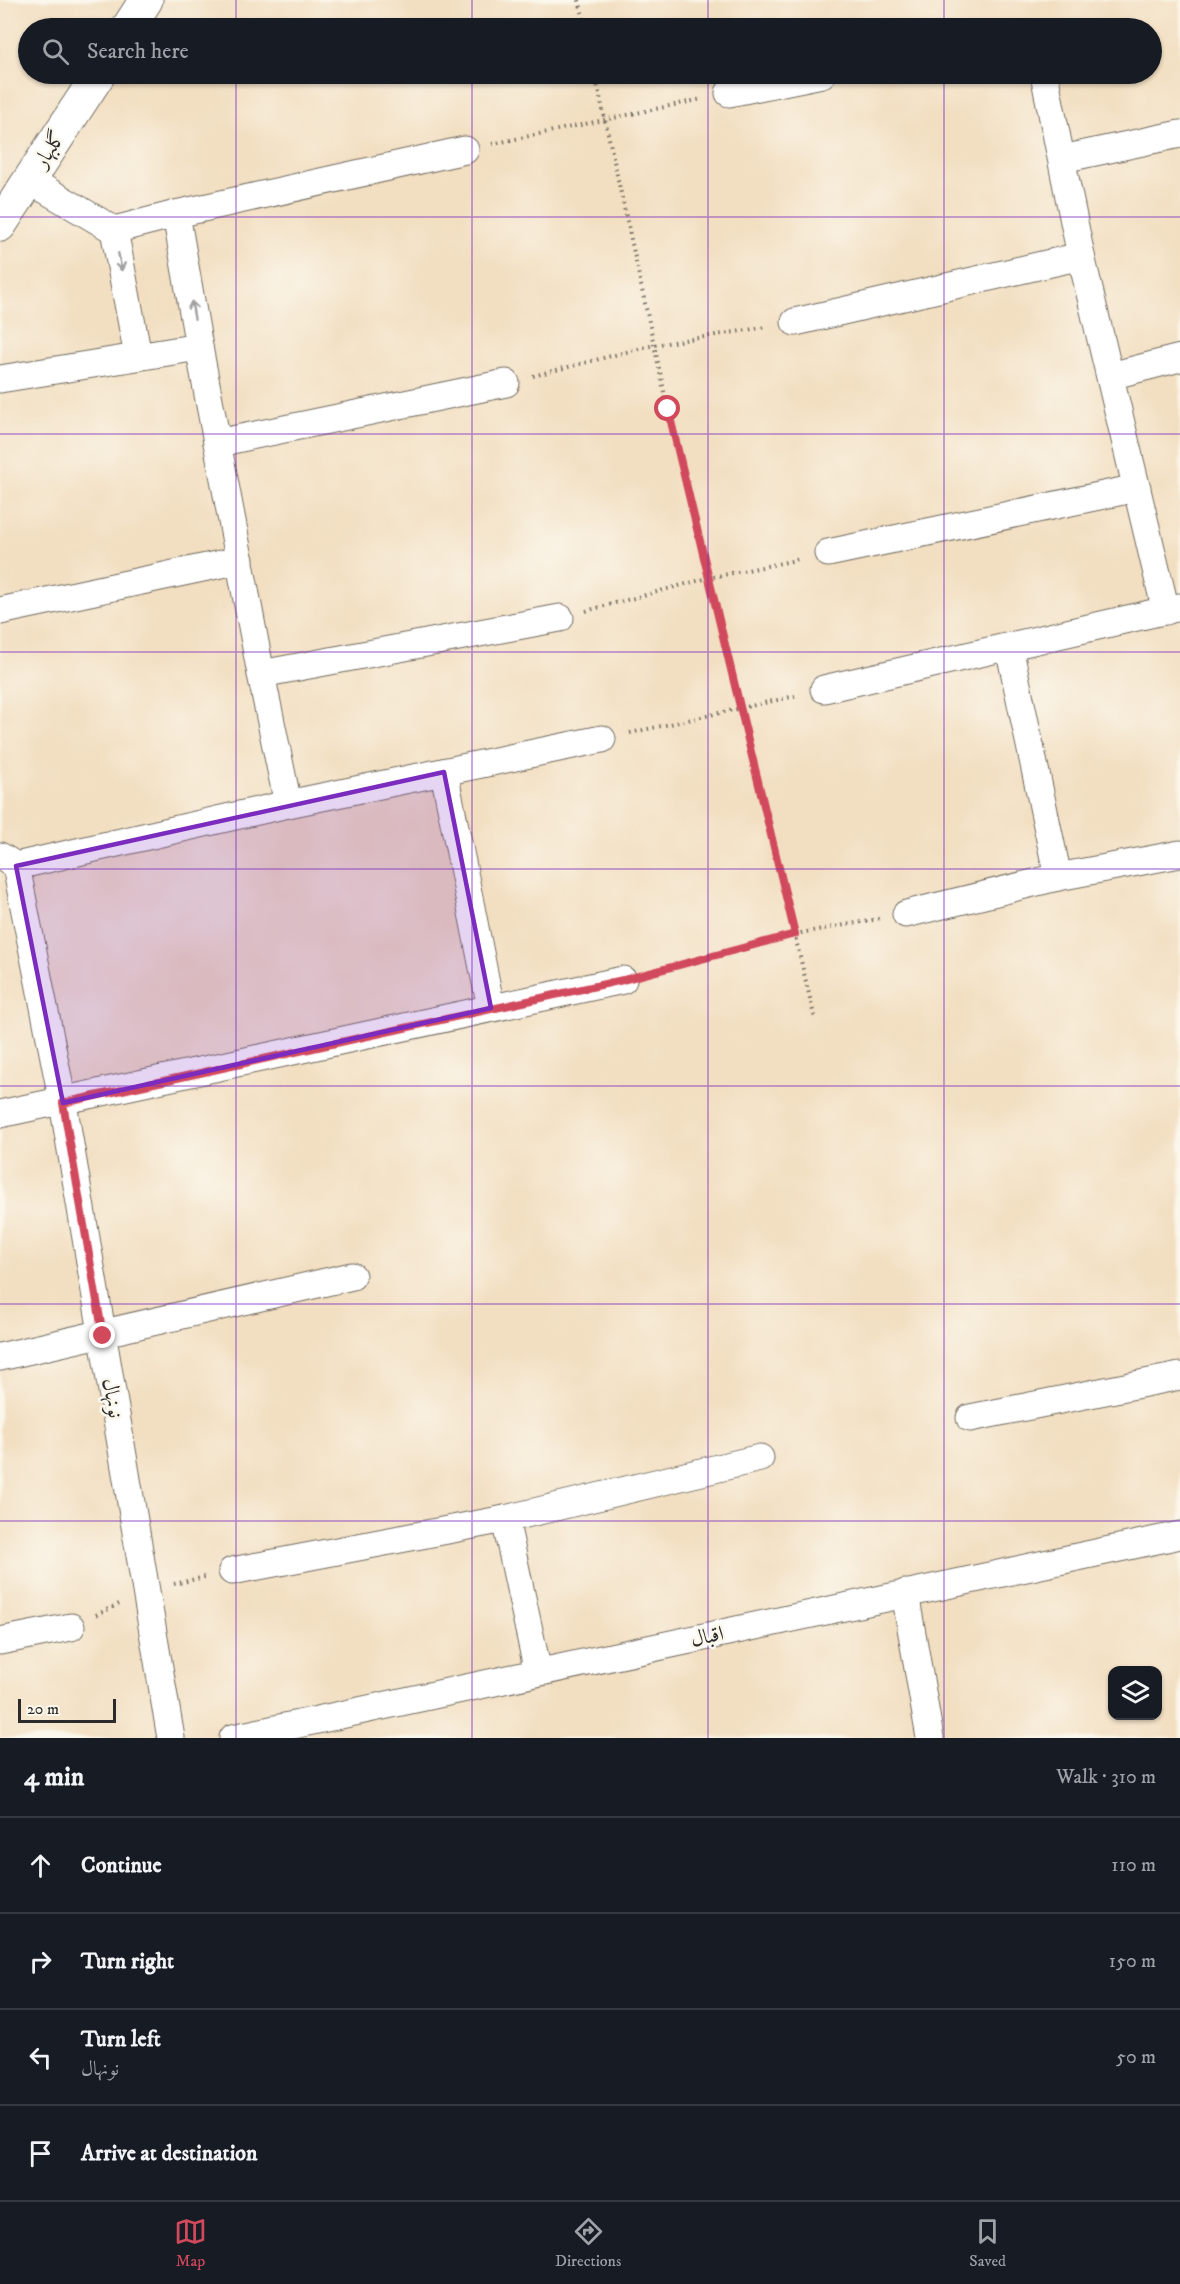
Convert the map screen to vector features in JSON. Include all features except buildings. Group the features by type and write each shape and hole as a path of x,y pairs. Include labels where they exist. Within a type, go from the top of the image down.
{"street":[{"path":"134,18 146,0"},
{"name":"گلبهار","path":"0,225 92,84"},
{"path":"729,93 773,84"},
{"path":"824,689 1173,609 1137,488 1081,256 1046,84"},
{"path":"1062,159 1180,134"},
{"path":"29,180 114,230 176,214 465,150"},
{"path":"176,214 217,443 288,804"},
{"path":"114,230 138,356"},
{"path":"795,322 1081,256"},
{"path":"0,379 199,347"},
{"path":"1110,376 1180,358"},
{"path":"217,443 506,383"},
{"path":"828,553 1137,488"},
{"path":"0,611 240,560"},
{"path":"261,674 560,618"},
{"path":"1009,647 1058,877"},
{"path":"8,861 602,739"},
{"path":"444,772 491,1008"},
{"path":"906,914 1058,877 1180,854"},
{"name":"نونهال","path":"8,861 63,1103 171,1738"},
{"path":"0,1114 63,1103 623,980"},
{"path":"0,1357 103,1336 352,1276"},
{"path":"970,1418 1180,1376"},
{"path":"232,1571 505,1519 760,1458"},
{"path":"505,1519 538,1672"},
{"name":"اقبال","path":"233,1738 1180,1535"},
{"path":"905,1593 930,1738"},
{"path":"0,1641 71,1627"}],"path":[{"path":"579,0 583,18"},
{"path":"597,84 708,578 815,1019"},
{"path":"465,150 729,93"},
{"path":"506,383 654,345 795,322"},
{"path":"560,618 708,578 828,553"},
{"path":"602,739 824,689"},
{"path":"623,980 795,934 906,914"}],"highlighted area":[{"path":"444,772 491,1008 63,1103 16,866"}],"route":[{"path":"103,1336 63,1103 623,980 795,934 668,409"}]}
